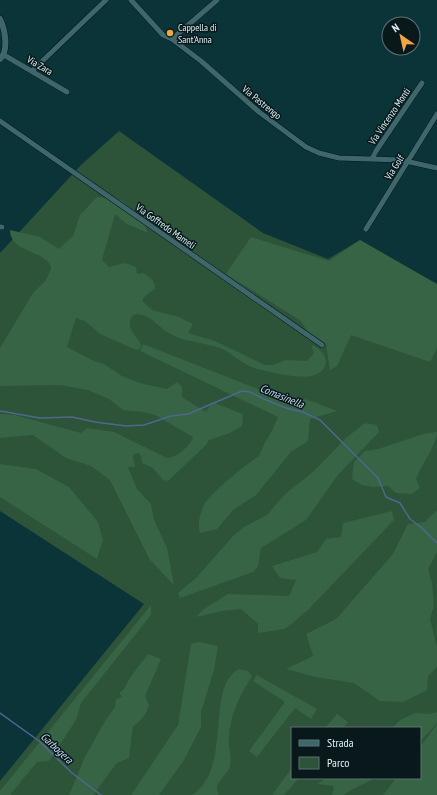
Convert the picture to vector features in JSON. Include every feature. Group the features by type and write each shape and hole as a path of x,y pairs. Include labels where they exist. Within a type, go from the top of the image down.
{"street":[{"path":"32,71 106,0"},
{"name":"Via Pastrengo","path":"131,0 163,36 172,39 201,61 259,112 306,147 334,157 409,161 437,168"},
{"path":"172,39 217,0"},
{"path":"0,19 6,48 2,57"},
{"name":"Via Zara","path":"2,57 32,71 67,92"},
{"name":"Via Vincenzo Monti","path":"372,160 376,151 422,83"},
{"name":"Via Golf","path":"366,229 437,114"},
{"name":"Via Goffredo Mameli","path":"0,121 322,345"}],"green space":[{"path":"119,131 263,233 328,259 360,240 437,285 437,788 430,795 0,795 0,781 144,604 0,511 0,253 81,165"},
{"path":"97,197 121,200 141,217 148,233 127,224 115,214 102,260 109,267 125,263 136,267 137,274 143,273 152,280 155,289 145,296 142,301 152,310 179,317 193,324 188,333 215,341 265,365 272,365 286,360 307,361 314,353 311,345 322,352 326,361 323,370 312,376 306,377 260,370 245,364 220,348 179,338 167,332 151,319 138,314 133,315 130,323 130,327 141,345 140,349 136,350 100,334 85,321 76,318 67,347 94,361 104,364 122,376 140,383 167,389 177,382 182,387 182,397 206,412 212,402 243,414 242,426 230,433 209,440 206,445 168,481 163,480 153,468 142,463 139,453 134,454 133,457 135,467 128,467 137,489 151,504 154,520 167,548 174,585 150,560 110,480 91,466 66,458 33,435 0,438 0,414 15,415 81,433 87,428 114,432 167,458 182,451 193,437 155,415 123,410 109,399 88,390 60,385 0,386 0,348 33,293 46,280 51,269 49,263 44,258 16,244 12,238 10,230 40,237 59,249 73,236 80,215"},
{"path":"251,237 329,261 360,240 437,284 437,348 430,362 351,335 337,366 330,370 326,344 307,331 301,321 226,274"},
{"path":"143,344 258,389 271,390 292,403 306,399 337,411 310,419 308,441 291,452 256,495 233,510 217,529 200,533 200,518 205,503 230,478 259,456 278,417 140,351"},
{"path":"365,423 377,425 379,432 338,475 306,520 261,548 258,566 253,572 180,598 178,593 196,578 233,536 244,527 267,515 285,494 314,471 346,438"},
{"path":"437,432 432,449 416,479 420,488 412,494 396,493 388,486 373,487 362,485 352,479 354,462 365,451 378,449 423,434"},
{"path":"0,464 36,469 69,487 98,522 103,540 97,559 0,497"},
{"path":"437,510 437,552 428,569 432,583 434,606 430,619 437,647 437,667 428,676 427,690 403,702 380,701 354,683 315,677 286,669 313,656 306,634 336,619 393,554 408,524 425,522"},
{"path":"392,511 394,520 307,611 285,629 258,633 258,624 241,609 222,611 196,617 204,609 228,594 289,596 296,580 280,578 272,566 317,552 326,539 341,537 343,523"},
{"path":"151,605 151,615 81,703 76,720 49,761 37,762 10,795 0,795 0,791"},
{"path":"199,642 218,646 214,670 201,712 201,727 184,760 159,795 131,795 178,725 191,644"},
{"path":"148,654 161,659 145,696 149,705 148,709 139,722 133,726 129,758 117,763 93,795 69,795 85,757 105,721 115,707 116,699 122,697 119,693 124,689 131,676"},
{"path":"239,669 248,671 252,676 240,698 231,721 229,741 231,759 230,766 217,787 219,795 192,795 205,782 212,766 216,748 223,692 229,678"},
{"path":"257,675 317,709 311,719 295,708 257,757 249,751 285,702 253,681"},
{"path":"437,712 437,723 421,741 421,727 393,727 400,720 415,713 429,714"},
{"path":"337,714 348,722 344,727 326,727"},
{"path":"437,724 437,795 383,795 395,779 421,779 421,746"},
{"path":"291,769 291,779 298,779 284,795 272,795"},
{"path":"325,779 372,779 344,795 332,795 334,786 317,784"}],"waterway":[{"name":"Comasinella","path":"0,411 40,418 72,417 126,426 144,425 171,416 188,414 242,391 250,392 286,408 303,412 320,420 378,478 386,497 400,503 410,519 422,528 437,543"},
{"name":"Garbogera","path":"0,713 39,741 72,773 101,795"}],"place":[{"name":"Cappella di Sant'Anna","path":"170,33"}]}
